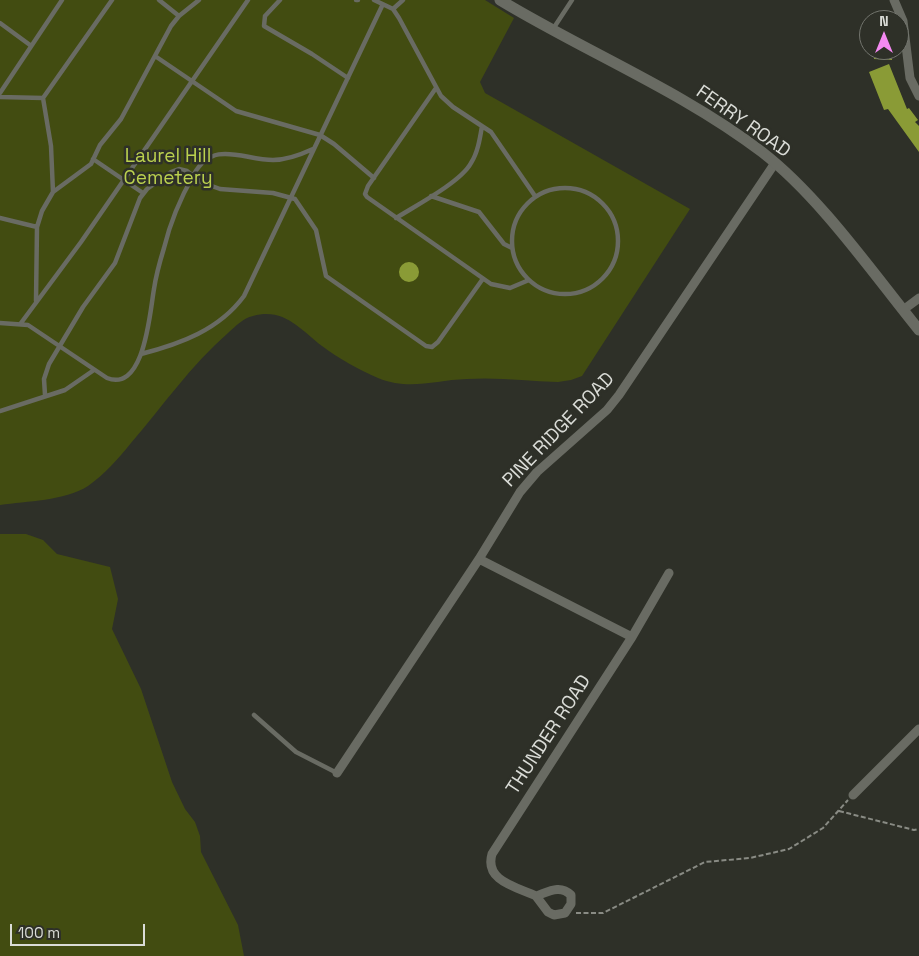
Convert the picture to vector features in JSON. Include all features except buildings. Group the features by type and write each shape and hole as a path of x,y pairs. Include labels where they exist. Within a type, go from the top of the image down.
{"main road":[{"name":"FERRY ROAD","path":"500,0 686,103 740,137 775,163 811,198 919,330"}],"street":[{"path":"894,0 903,21 910,78 919,96"},
{"name":"PINE RIDGE ROAD","path":"337,773 479,559 520,492 545,464 607,410 619,395 775,163"},
{"path":"903,310 919,298"},
{"path":"479,559 632,638"},
{"name":"THUNDER ROAD","path":"565,913 558,916 551,914 536,896 495,876 490,867 492,854 632,638 669,573"},
{"path":"853,795 919,729"},
{"path":"536,896 560,889 568,892 572,899 565,913"}],"lane":[{"path":"0,93 30,45 62,0"},
{"path":"53,192 51,146 43,98 112,0"},
{"path":"159,0 178,16"},
{"path":"36,302 37,227 42,211 53,192 78,176 93,159 100,145 121,119 154,56 178,16 199,0"},
{"path":"21,323 58,274 248,0"},
{"path":"280,0 265,16 264,26 348,78"},
{"path":"374,0 382,6 393,10 436,88 447,103 482,126 496,138 536,196"},
{"path":"393,10 403,0"},
{"path":"552,30 572,0"},
{"path":"141,354 200,334 234,308 246,292 382,6"},
{"path":"0,24 30,45"},
{"path":"154,56 223,104 247,116 320,135 334,144 374,178"},
{"path":"436,88 366,190 367,197 482,280 504,288 529,280"},
{"path":"0,97 43,98"},
{"path":"396,218 456,178 471,164 482,126"},
{"path":"0,323 21,323 112,380 122,379 129,375 141,354 148,336 154,286 164,247 172,221 193,176 200,166 222,153 236,153 272,160 295,157 313,149"},
{"path":"93,159 143,194"},
{"path":"45,395 45,373 58,346 115,263 143,194 163,176 177,170 187,171 209,186 220,189 290,196 304,210 316,230 326,276 426,346 432,347 438,342 482,280"},
{"path":"561,188 578,189 594,196 611,215 617,231 617,248 608,272 596,284 580,291 555,293 539,287 529,280 516,262 512,248 515,221 524,206 536,196 561,188"},
{"path":"431,196 479,212 504,244 512,248"},
{"path":"0,218 37,227"},
{"path":"0,412 45,395 65,390 94,370"},
{"path":"254,715 296,752 337,773"}],"path":[{"path":"565,913 603,913 705,862 750,858 789,848 823,828 853,795"},
{"path":"839,811 914,830 919,829"}],"green space":[{"name":"Laurel Hill Cemetery","path":"0,0 485,0 514,18 480,82 485,93 690,209 582,376 558,382 490,378 422,384 390,382 356,368 283,317 264,314 253,316 237,325 202,358 121,454 94,482 78,491 57,498 0,505"},
{"path":"0,534 26,534 43,540 57,554 110,567 118,599 112,629 141,689 172,782 185,809 195,822 200,836 201,852 238,925 244,956 0,956"}]}
